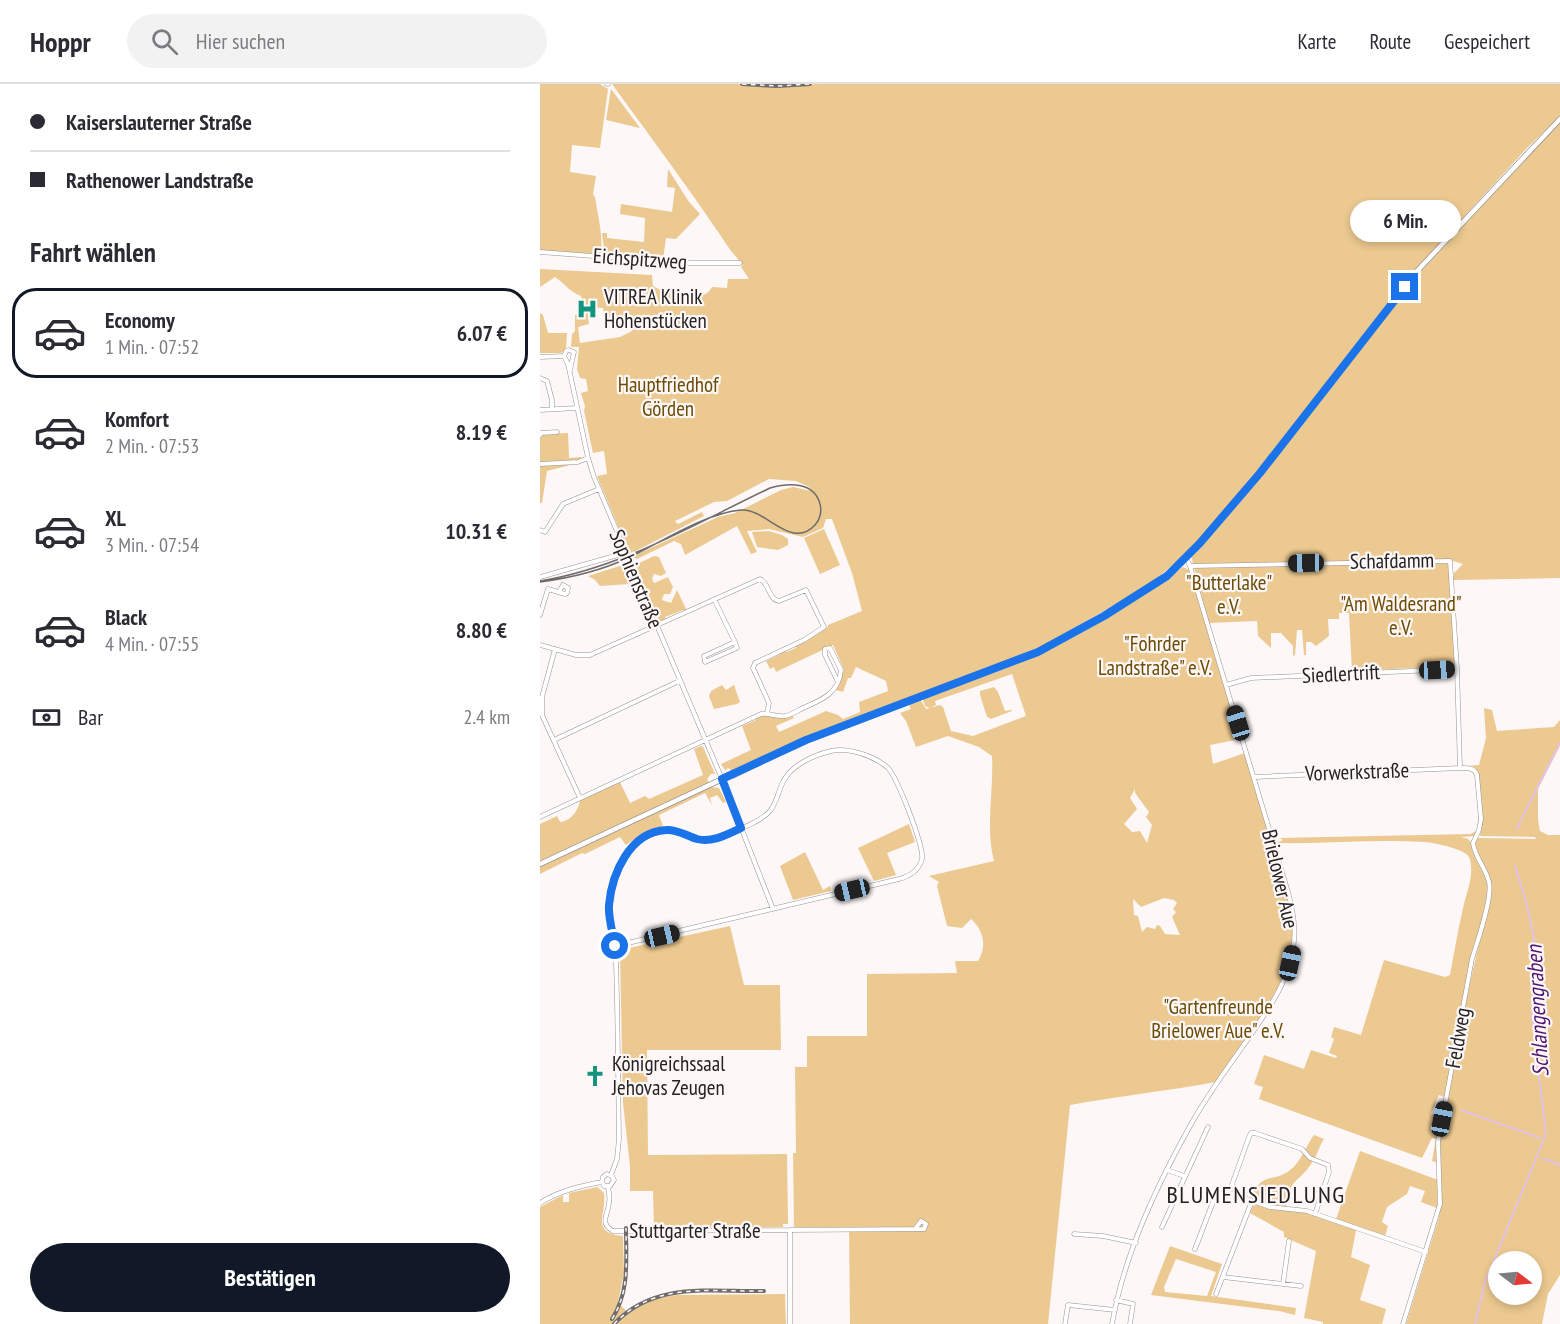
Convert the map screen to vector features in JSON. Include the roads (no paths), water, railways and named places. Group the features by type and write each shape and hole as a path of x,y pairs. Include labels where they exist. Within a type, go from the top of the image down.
{"main road":[{"path":"540,864 806,740 1038,652 1149,589 1167,576 1186,558 1260,473 1418,270 1560,119"}],"street":[{"name":"Eichspitzweg","path":"540,252 685,263 732,265 740,263"},
{"name":"Sophienstraße","path":"570,372 574,356 572,351 566,351 564,356 570,372 588,458 599,489 722,779 773,909"},
{"path":"540,357 564,356"},
{"path":"540,378 547,381 552,409"},
{"path":"540,410 577,408"},
{"path":"540,435 557,432"},
{"path":"540,464 578,462 588,458"},
{"path":"540,530 545,532 563,504 599,489"},
{"path":"540,577 625,553"},
{"name":"Brielower Aue","path":"1112,1324 1121,1280 1167,1170 1202,1106 1279,993 1290,963 1294,941 1293,914 1254,777 1186,558"},
{"name":"Schafdamm","path":"1190,566 1450,561 1457,669"},
{"path":"540,645 576,655 590,655 760,579 765,582 772,598 779,601 806,590 824,627 804,640 755,663 754,670 769,704 767,713"},
{"path":"540,615 548,589 560,591"},
{"path":"715,601 735,642 737,648 705,662 704,656 735,642"},
{"path":"540,817 761,714 787,716 827,697 838,682 842,670 830,648 825,649 825,654 838,682"},
{"path":"555,649 542,697 541,715 580,798"},
{"path":"1457,669 1460,768"},
{"name":"Siedlertrift","path":"1226,685 1251,678 1457,669"},
{"path":"554,740 679,681"},
{"path":"602,1182 608,1187 614,1182 611,1175 617,1159 619,1139 615,946 609,906 621,863 631,846 649,835 664,830 676,831 703,840 714,839 741,828 770,811 776,802 783,781 795,768 833,751 848,751 879,762 890,770 921,846 921,861 915,872 900,879 615,946"},
{"name":"Vorwerkstraße","path":"1254,777 1460,768"},
{"name":"Feldweg","path":"1403,1324 1440,1204 1438,1143 1472,959 1490,889 1489,880 1477,858 1473,843 1479,830 1481,815 1477,775 1476,771 1470,768 1460,768"},
{"path":"1162,1227 1208,1127"},
{"path":"1229,1193 1249,1137 1255,1132 1302,1149 1310,1158 1328,1165 1329,1172 1315,1214"},
{"path":"1167,1170 1184,1176"},
{"path":"602,1182 604,1175 611,1175"},
{"path":"540,1203 563,1191 602,1182"},
{"name":"Stuttgarter Straße","path":"608,1187 609,1204 604,1220 607,1227 614,1231 915,1229"},
{"path":"1195,1249 1218,1189 1277,1208 1298,1209 1315,1214 1426,1252"},
{"path":"1216,1294 1252,1201"},
{"name":"Stuttgarter Straße","path":"790,1230 790,1324"},
{"path":"1074,1234 1103,1236 1136,1243"},
{"path":"1283,1284 1289,1241"},
{"path":"1222,1277 1301,1286"},
{"path":"1116,1300 1133,1304 1130,1324"},
{"path":"1065,1324 1068,1305 1115,1310"}],"waterway":[{"path":"1518,829 1560,743"},
{"name":"Schlangengraben","path":"1475,1324 1485,1282 1546,1134 1532,1017 1534,938 1515,866"},
{"path":"1461,1110 1540,1138"},
{"path":"1543,1158 1560,1165"}],"tram line":[{"path":"540,581 570,575 629,555 770,488 800,485 812,491 820,504 821,512 818,521 806,532 788,531 750,511 727,512 698,523 607,567 540,582"}],"railway":[{"path":"742,84 777,86 810,84"},
{"path":"612,1319 618,1308 624,1286 626,1228"},
{"path":"614,1324 630,1310 665,1295 704,1291 764,1291"}],"place":[{"name":"VITREA Klinik Hohenstücken","path":"587,309"},
{"name":"Königreichssaal Jehovas Zeugen","path":"595,1076"}],"district":[{"name":"BLUMENSIEDLUNG","path":"1256,1195"}],"park label":[{"name":"Hauptfriedhof Görden","path":"668,397"},
{"name":"\"Butterlake\" e.V.","path":"1229,595"},
{"name":"\"Am Waldesrand\" e.V.","path":"1401,616"},
{"name":"\"Fohrder Landstraße\" e.V.","path":"1155,656"},
{"name":"\"Gartenfreunde Brielower Aue\" e.V.","path":"1218,1019"}]}
